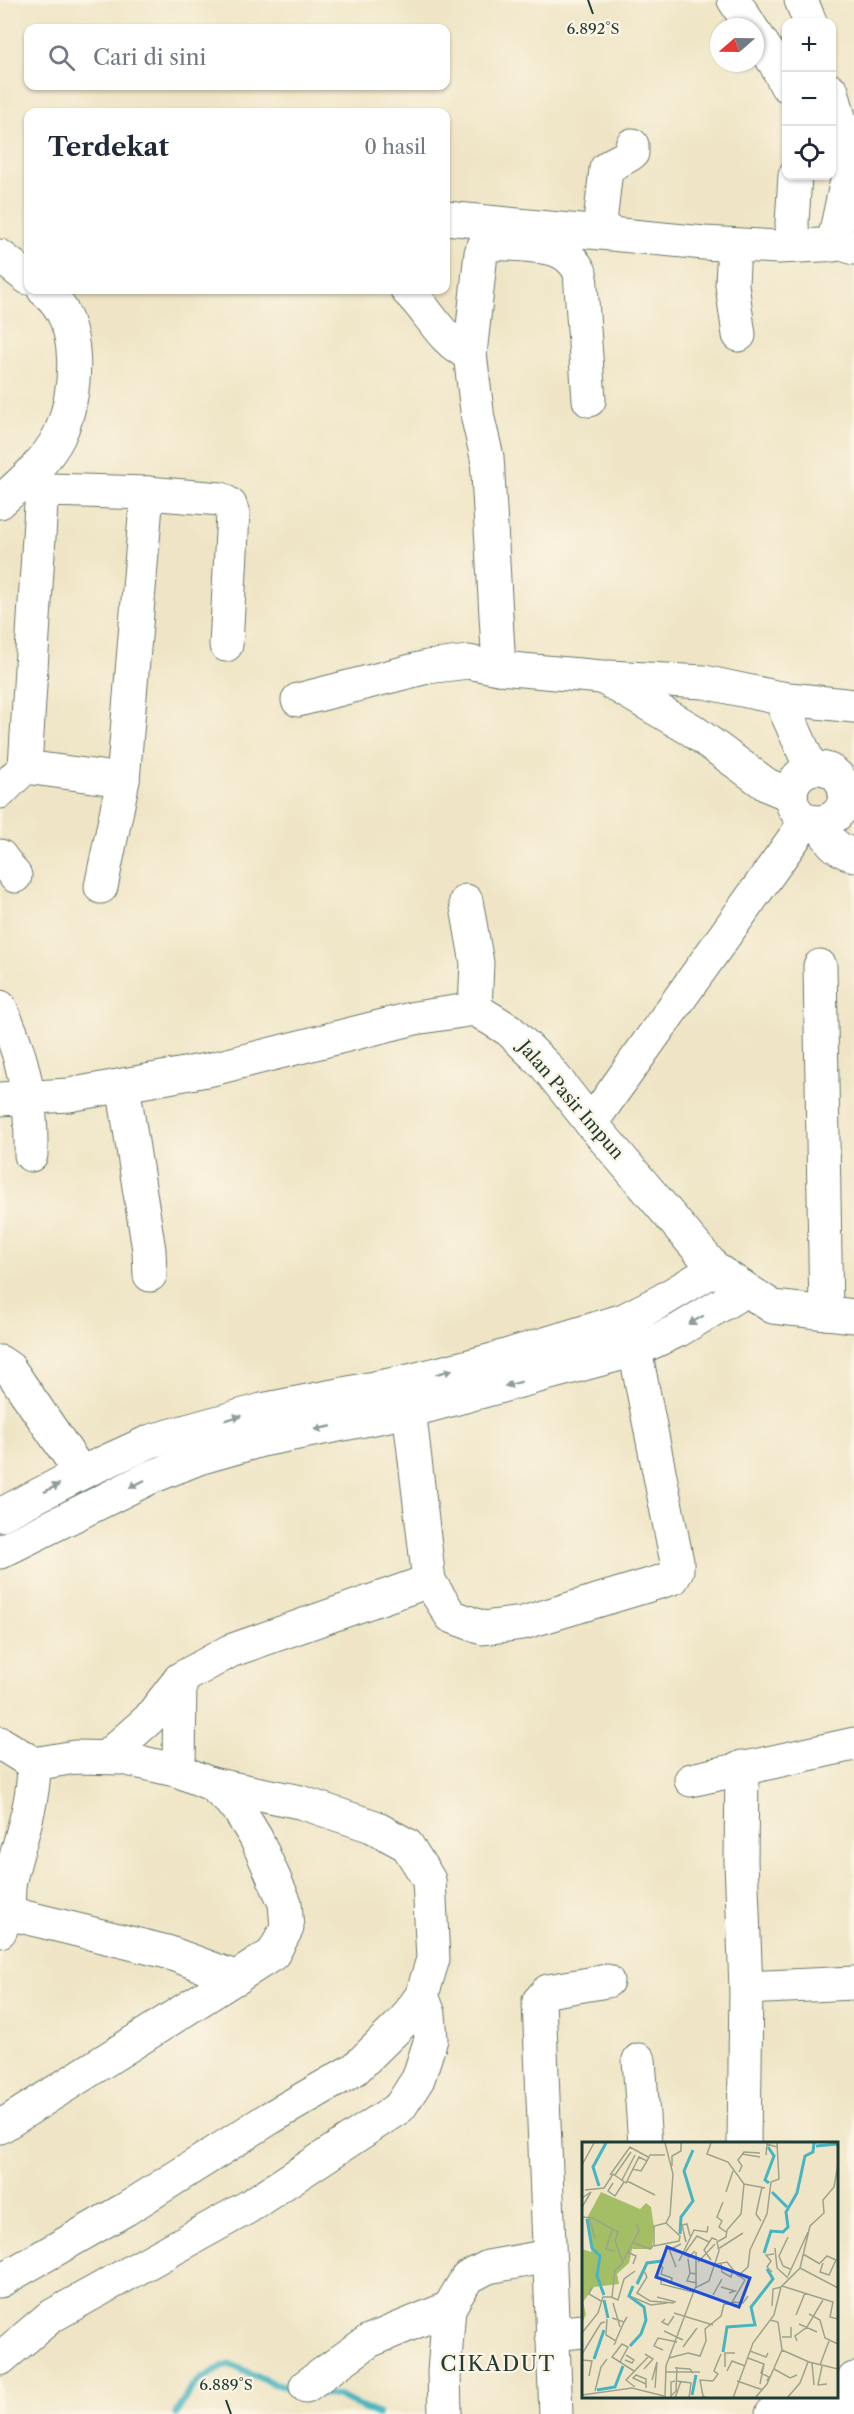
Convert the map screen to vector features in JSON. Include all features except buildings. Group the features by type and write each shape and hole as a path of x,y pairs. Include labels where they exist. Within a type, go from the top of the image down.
{"street":[{"path":"734,0 745,18"},
{"path":"801,0 808,18"},
{"path":"764,46 782,78"},
{"path":"450,218 734,245 844,246 849,155 836,109"},
{"path":"598,232 606,169 632,153 632,145"},
{"path":"793,246 795,180"},
{"path":"499,668 487,457 478,419 470,354 481,253 484,246 497,243 556,250 571,259 580,272 589,400"},
{"path":"734,245 732,285 739,335"},
{"path":"0,256 24,275"},
{"path":"0,502 31,473 58,437 69,403 76,362 69,332 53,294"},
{"path":"410,294 449,341 458,350 470,354"},
{"path":"0,792 25,767 41,504 50,490 147,493 221,500 230,505 233,514 226,645"},
{"path":"101,887 123,780 147,493"},
{"path":"298,700 427,667 468,662 499,668 602,677 704,682 780,698 854,706"},
{"path":"602,677 692,730 806,812 831,819 840,812 845,801 846,790 841,779 833,771 822,767 811,768 800,773 793,783 806,812 829,841 836,849 854,855"},
{"path":"780,698 811,768"},
{"path":"25,767 123,780"},
{"path":"591,1123 806,812"},
{"path":"15,1098 69,1095 212,1069 415,1017 475,1008 477,963 465,901"},
{"path":"820,966 840,1315"},
{"path":"0,1007 13,1035 15,1098 30,1155"},
{"name":"Jalan Pasir Impun","path":"475,1008 509,1030 545,1065 715,1269 773,1307 840,1315"},
{"path":"123,1085 149,1250 150,1275"},
{"path":"0,1515 81,1473 162,1438 262,1410 407,1397 489,1361 624,1320 715,1269"},
{"path":"0,1552 149,1478 198,1458 407,1397 635,1350 679,1330 746,1290"},
{"path":"407,1397 429,1581 451,1616 483,1628 523,1623 673,1578 678,1562 635,1350 624,1320"},
{"path":"0,1362 9,1368 81,1473"},
{"path":"106,1757 149,1719 180,1679 230,1650 429,1581"},
{"path":"179,1771 180,1679"},
{"path":"0,1743 34,1764 75,1757 122,1758 179,1771 211,1784 300,1802 372,1826 407,1845 429,1880 432,1959 422,1995 404,2021 355,2068 270,2118 126,2209 0,2281"},
{"path":"691,1780 854,1744"},
{"path":"34,1764 34,1779 24,1832 3,1918 167,1952 237,1978"},
{"path":"742,1767 741,1861 746,1988 744,2142"},
{"path":"0,2127 273,1954 287,1928 285,1903 256,1838 237,1807 211,1784"},
{"path":"556,2414 539,2001 548,1991 607,1982"},
{"path":"746,1988 854,1983"},
{"path":"0,2359 50,2317 248,2207 400,2107 418,2079 431,2039 429,2014 422,1995"},
{"path":"639,2060 645,2142"},
{"path":"445,2414 444,2372 449,2308 468,2278 488,2267 549,2256"},
{"path":"306,2386 369,2341 449,2308"},
{"path":"552,2334 582,2331"},
{"path":"772,2414 830,2399"}],"waterway":[{"path":"176,2414 197,2383 229,2364 272,2383 296,2389"},
{"path":"316,2393 337,2396 378,2414"}],"district":[{"name":"CIKADUT","path":"498,2364"}]}
